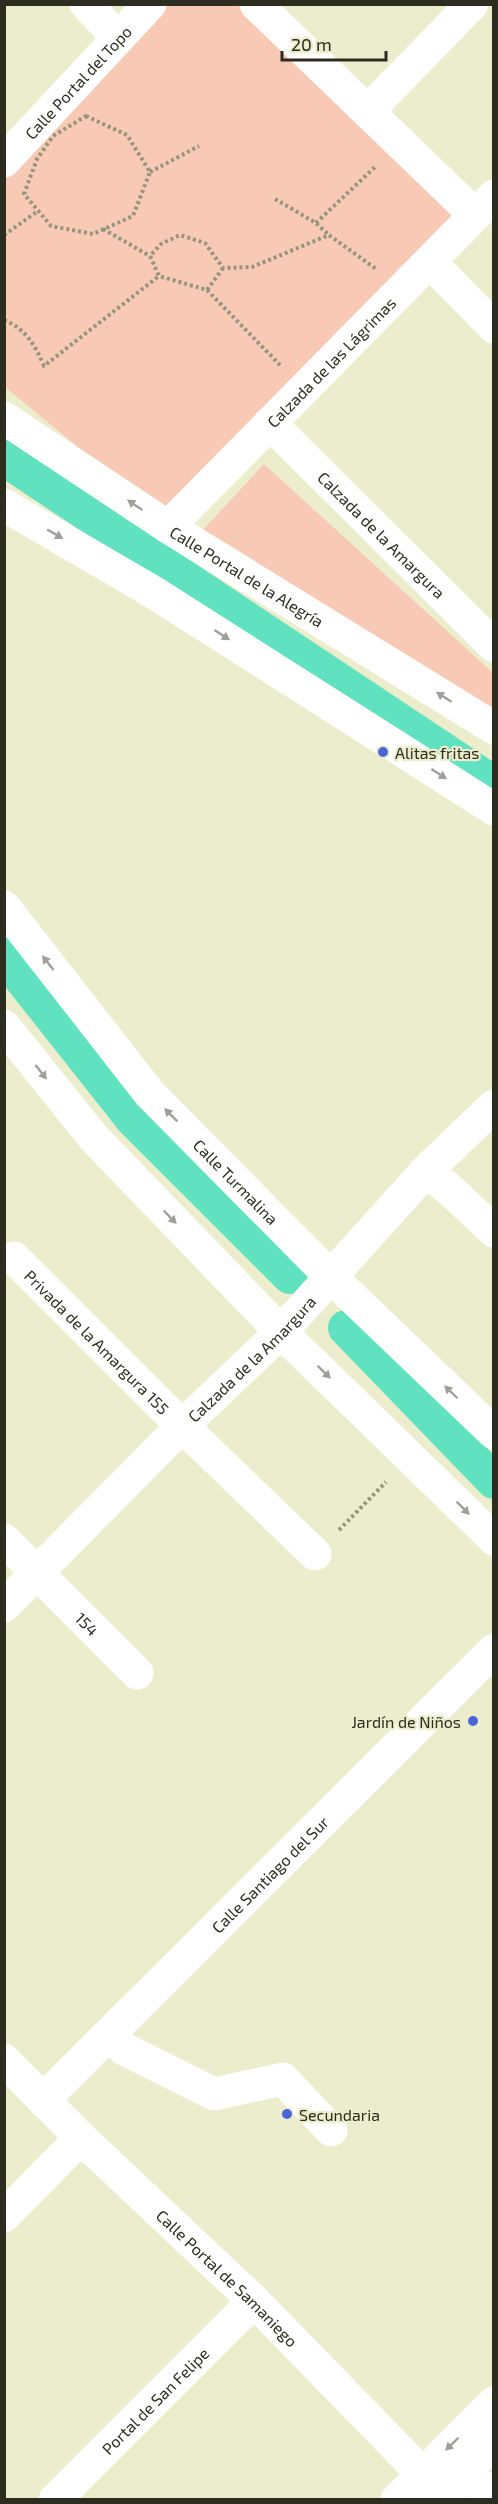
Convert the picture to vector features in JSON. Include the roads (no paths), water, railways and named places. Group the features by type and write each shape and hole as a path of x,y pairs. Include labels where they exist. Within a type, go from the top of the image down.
{"street":[{"path":"86,4 118,38"},
{"name":"Calle Portal del Topo","path":"4,161 150,4"},
{"path":"256,4 400,142 484,206"},
{"path":"368,111 472,4"},
{"name":"Calzada de las Lágrimas","path":"168,527 484,206"},
{"path":"430,262 494,327"},
{"name":"Calle Portal de la Alegría","path":"4,418 168,527 494,728"},
{"name":"Calzada de la Amargura","path":"270,423 494,646"},
{"path":"4,505 153,592 494,809"},
{"name":"Calle Turmalina","path":"4,907 150,1094 330,1276 494,1433"},
{"path":"4,1026 94,1138 281,1332 412,1456 494,1539"},
{"name":"Calzada de la Amargura","path":"4,1606 182,1426 281,1332 426,1171 494,1106"},
{"path":"426,1171 450,1189 494,1231"},
{"name":"Privada de la Amargura 155","path":"14,1258 182,1426 315,1554"},
{"name":"154","path":"4,1540 39,1572 137,1673"},
{"name":"Calle Santiago del Sur","path":"43,2100 494,1650"},
{"path":"109,2034 124,2049 214,2094 283,2079 331,2130"},
{"name":"Calle Portal de Samaniego","path":"4,2060 81,2139 254,2301 442,2493"},
{"path":"4,2216 81,2139"},
{"name":"Portal de San Felipe","path":"55,2499 254,2301"},
{"path":"442,2493 494,2403"},
{"path":"442,2493 494,2442"},
{"path":"397,2499 442,2493 494,2465"},
{"path":"481,2499 494,2488"}],"waterway":[{"path":"4,458 494,784"},
{"path":"4,956 133,1119 290,1276"},
{"path":"346,1328 494,1481"}],"place":[{"name":"Alitas fritas","path":"383,752"},
{"name":"Jardín de Niños","path":"473,1721"},
{"name":"Secundaria","path":"287,2114"}]}
